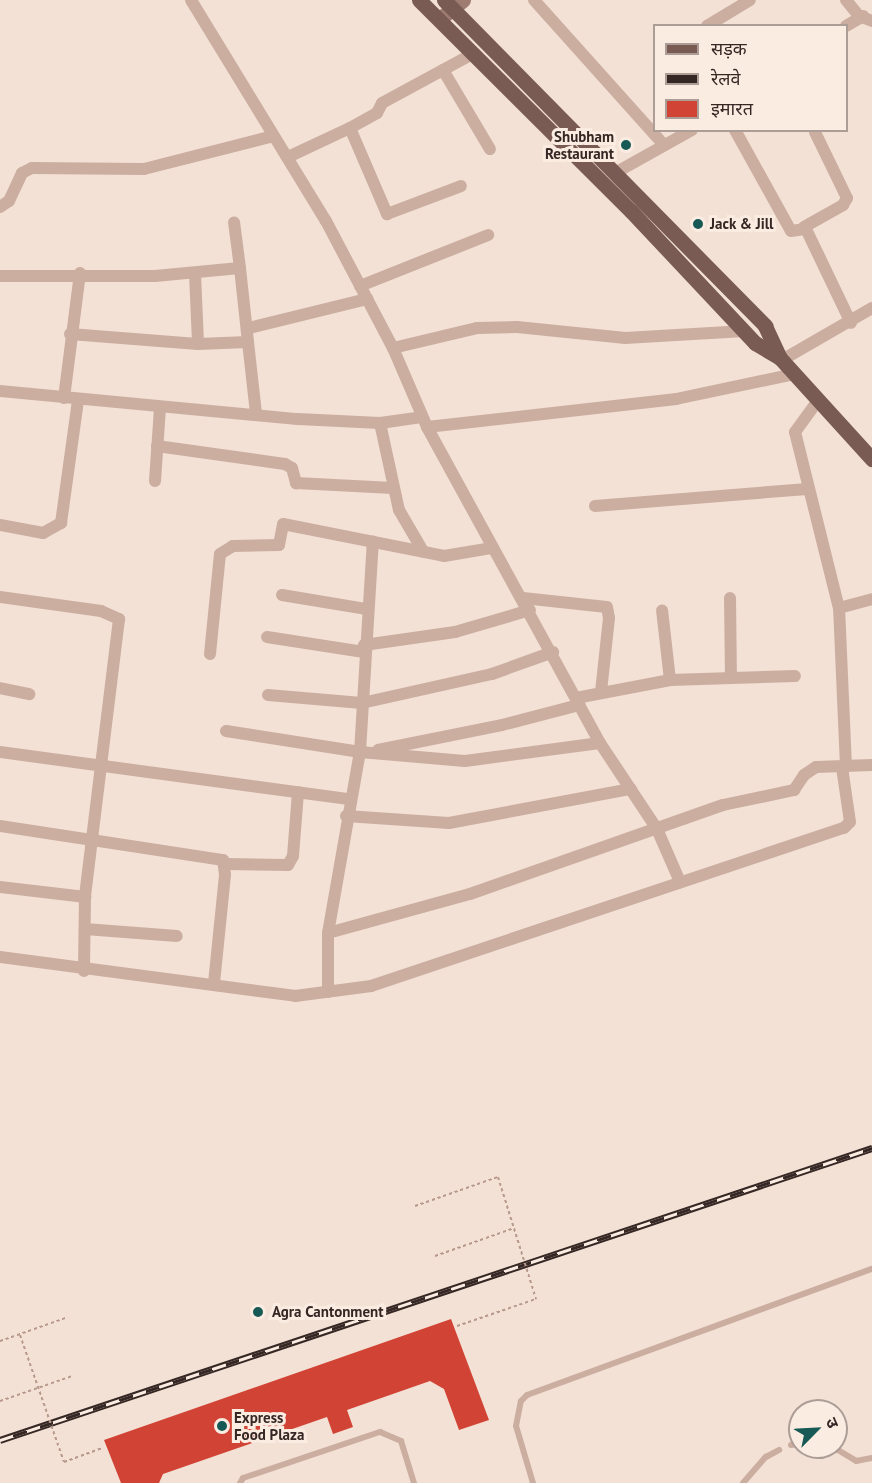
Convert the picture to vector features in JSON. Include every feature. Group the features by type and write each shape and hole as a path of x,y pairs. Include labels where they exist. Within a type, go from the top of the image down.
{"main road":[{"path":"425,2 745,332 781,359 872,459"},
{"path":"453,3 765,326 781,359"}],"street":[{"path":"190,0 288,157 360,286 393,348 424,422 492,548 530,610 600,743 657,829 680,882"},
{"path":"534,0 664,145"},
{"path":"710,24 750,0"},
{"path":"846,0 868,19"},
{"path":"440,19 453,3"},
{"path":"848,25 868,19"},
{"path":"288,157 350,128 376,113 382,103 474,53"},
{"path":"443,70 490,149"},
{"path":"350,128 387,214 461,186"},
{"path":"615,173 688,132"},
{"path":"736,132 792,231 804,227 843,205 847,198 815,132"},
{"path":"0,207 9,201 22,173 32,168 144,169 273,136"},
{"path":"234,222 249,328 248,342 256,413"},
{"path":"804,227 851,323"},
{"path":"360,286 488,235"},
{"path":"0,276 80,273 195,274 240,268"},
{"path":"64,398 70,334 80,273"},
{"path":"195,274 198,344"},
{"path":"249,328 367,299"},
{"path":"781,359 851,323 872,308"},
{"path":"393,348 477,328 517,327 625,338 745,332"},
{"path":"70,334 198,344 248,342"},
{"path":"0,391 160,407 380,423 424,422 676,399 795,374"},
{"path":"0,957 84,971 214,984 295,996 371,986 847,826 850,822 844,767 839,608 807,489 795,432 819,399"},
{"path":"0,525 43,533 61,524 78,400"},
{"path":"154,481 160,407"},
{"path":"380,423 399,510 423,551"},
{"path":"157,446 285,464 292,468 296,483 393,488"},
{"path":"595,506 807,489"},
{"path":"210,654 220,554 224,550 279,545 285,524 451,556 492,548"},
{"path":"328,992 328,933 349,800 364,752 362,703 364,648 374,541"},
{"path":"282,595 367,609"},
{"path":"0,597 102,611 118,619 85,897 84,971"},
{"path":"523,598 606,607 609,618 602,692"},
{"path":"730,598 731,678"},
{"path":"839,608 872,599"},
{"path":"267,637 364,648 455,632 530,610"},
{"path":"662,610 670,680"},
{"path":"268,695 362,703 492,674 553,652"},
{"path":"364,752 578,701 602,692 670,680 795,676"},
{"path":"0,688 29,694"},
{"path":"226,731 364,752 465,761 600,743"},
{"path":"0,752 102,764 349,800"},
{"path":"328,933 470,894 723,805 794,790 804,775 816,767 872,765"},
{"path":"346,816 449,823 632,789"},
{"path":"0,826 92,838 225,864 288,865 293,856 298,792"},
{"path":"214,984 225,864"},
{"path":"0,886 85,897"},
{"path":"85,928 177,936"}],"lane":[{"path":"532,1483 516,1426 521,1401 527,1395 872,1269"},
{"path":"240,1483 243,1478 380,1432 400,1441 414,1483"},
{"path":"743,1483 766,1457 779,1450"},
{"path":"848,1456 856,1461 872,1458"}],"path":[{"path":"415,1206 498,1177 536,1299 457,1326"},
{"path":"435,1256 514,1228"},
{"path":"0,1341 68,1317"},
{"path":"20,1335 64,1462 102,1448"},
{"path":"0,1401 72,1376"}],"building":[{"path":"451,1319 489,1420 459,1430 444,1389 430,1381 347,1410 353,1427 333,1434 327,1417 163,1474 159,1483 121,1483 104,1440"}],"railway":[{"path":"0,1440 872,1148"}],"place":[{"name":"Shubham Restaurant","path":"626,145"},
{"name":"Jack & Jill","path":"698,224"},
{"name":"Agra Cantonment","path":"258,1312"},
{"name":"Express Food Plaza","path":"222,1426"}]}
